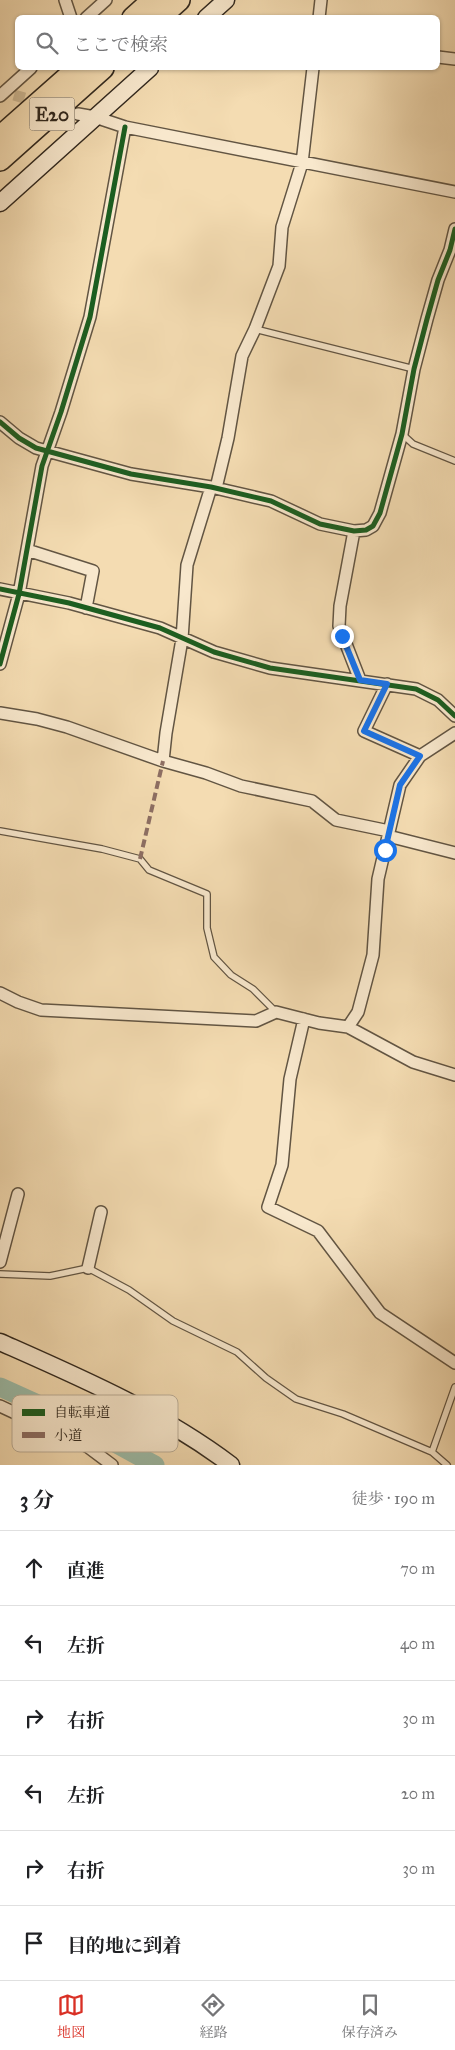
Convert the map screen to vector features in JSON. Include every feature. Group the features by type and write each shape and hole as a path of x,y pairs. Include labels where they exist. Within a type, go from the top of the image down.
{"highway":[{"path":"136,15 153,0"},
{"path":"162,15 179,0"},
{"name":"E20","path":"0,137 76,70"},
{"name":"E20","path":"0,160 101,70"}],"street":[{"path":"65,0 70,15"},
{"path":"89,15 106,0"},
{"path":"209,15 226,0"},
{"path":"321,0 323,15"},
{"path":"440,57 455,59"},
{"path":"4,94 29,70"},
{"path":"0,203 148,70"},
{"path":"163,761 182,639 187,565 214,488 228,438 242,356 255,329 279,266 282,227 302,163 313,70"},
{"path":"78,114 96,116 125,127 455,192"},
{"path":"0,664 19,594 42,466 61,412 90,317 125,127"},
{"path":"0,422 19,438 36,448 46,451 131,474 214,488 271,501 320,524 354,531 366,530 373,526 380,513 402,434 414,369 438,280 450,250 455,229"},
{"path":"354,531 340,606 339,626 345,646 360,680"},
{"path":"27,550 93,571 86,608"},
{"path":"0,589 86,608 160,628 214,652 270,668 416,689 438,700 455,716"},
{"path":"387,684 364,731 420,756"},
{"path":"0,713 37,719 67,727 240,786 312,801 336,820 455,853"},
{"path":"348,1027 358,1012 373,955 378,879 400,785 420,756 455,733"},
{"path":"0,993 41,1010 99,1014 256,1021 276,1012 348,1027 413,1062 455,1075"},
{"path":"304,1019 290,1079 282,1165 268,1207 318,1231 380,1312 455,1363"},
{"path":"0,1259 18,1194"},
{"path":"88,1268 101,1212"},
{"path":"0,1342 113,1395"},
{"path":"0,1406 12,1411"},
{"path":"178,1429 231,1465"},
{"path":"95,1452 112,1465"}],"lane":[{"path":"255,329 414,369"},
{"path":"402,434 413,444 455,461"},
{"path":"0,831 102,849 140,859 149,870 207,894 207,928 214,957 232,975 253,989 276,1012"},
{"path":"0,1274 50,1276 88,1268 129,1290 173,1321 237,1352 266,1378 296,1399 343,1414 432,1452 447,1465"},
{"path":"432,1452 455,1387"}],"waterway":[{"path":"0,1387 18,1395"},
{"path":"131,1452 155,1465"}],"tunnel":[{"path":"14,95 41,103"}],"marked path":[{"path":"140,859 163,761"}],"cycle path":[{"path":"0,664 19,594 42,466 61,412 90,317 125,127"},
{"path":"0,422 19,438 36,448 131,474 211,487 271,501 320,524 354,531 366,530 373,526 380,513 402,434 414,369 427,319 455,229"},
{"path":"0,589 69,603 160,628 214,652 270,668 416,689 438,700 455,716"}],"route":[{"path":"342,636 360,680 387,684 364,731 420,756 400,785 385,850"}]}
